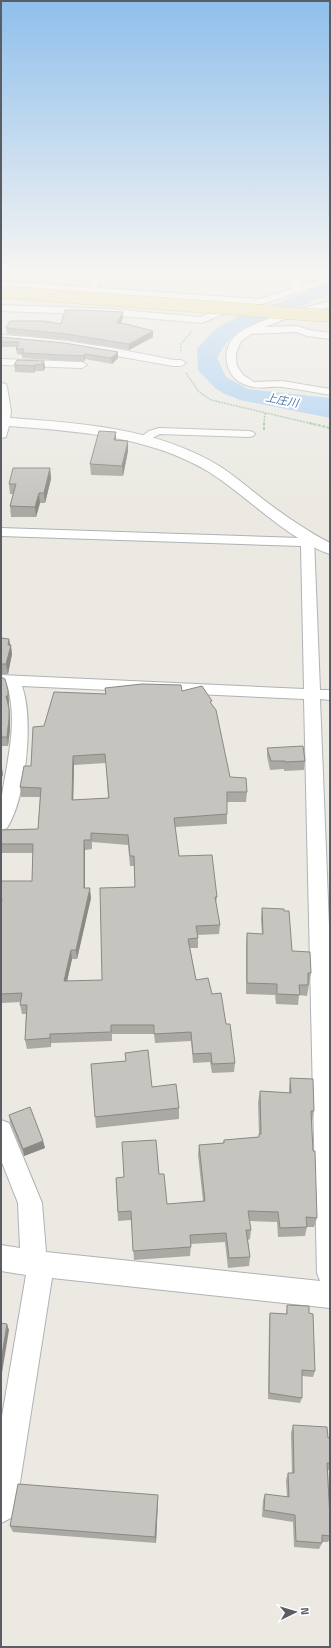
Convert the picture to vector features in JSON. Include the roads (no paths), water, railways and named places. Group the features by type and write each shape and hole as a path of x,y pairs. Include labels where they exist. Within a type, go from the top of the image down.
{"street":[{"path":"107,349 173,363 181,363"},
{"path":"232,349 230,362 235,372 242,380 252,384 280,384 330,392"},
{"path":"1,362 82,365"},
{"path":"1,368 15,369"},
{"path":"1,388 2,426 66,426 118,434 143,440 177,452 207,465 228,478 307,540 330,549"},
{"path":"143,440 159,431 249,434"},
{"path":"1,532 307,540"},
{"path":"307,540 321,694 330,1273"},
{"path":"7,681 321,694"},
{"path":"1,824 10,803 20,736 19,699 7,681"},
{"path":"1,1131 30,1203 38,1263 1,1508"},
{"path":"1,1258 330,1295"}],"water":[{"name":"上庄川","path":"197,349 223,349 217,358 226,377 248,389 330,398 330,418 240,400 223,393 215,388 198,370"}]}
